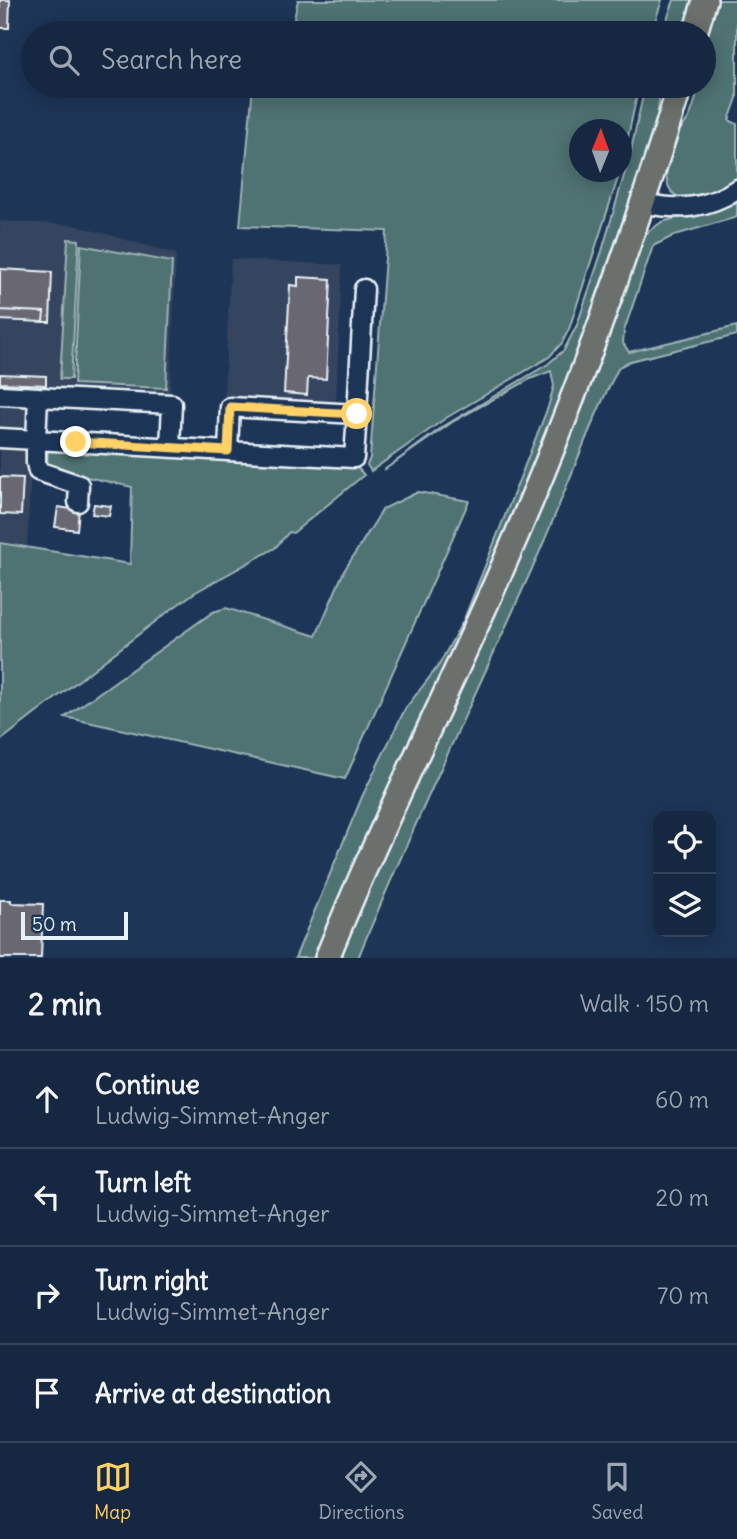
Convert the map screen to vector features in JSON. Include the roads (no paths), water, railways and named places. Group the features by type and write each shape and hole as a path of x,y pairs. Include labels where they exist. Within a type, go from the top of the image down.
{"main road":[{"path":"699,21 705,0"},
{"path":"327,958 524,517 598,332 676,98"}],"street":[{"path":"643,203 670,208 690,208 723,199 737,189"},
{"path":"0,438 354,458 364,289"},
{"path":"0,395 172,404 170,447"},
{"path":"38,397 38,471 79,485 78,502"},
{"path":"228,451 230,407 357,414"}]}
